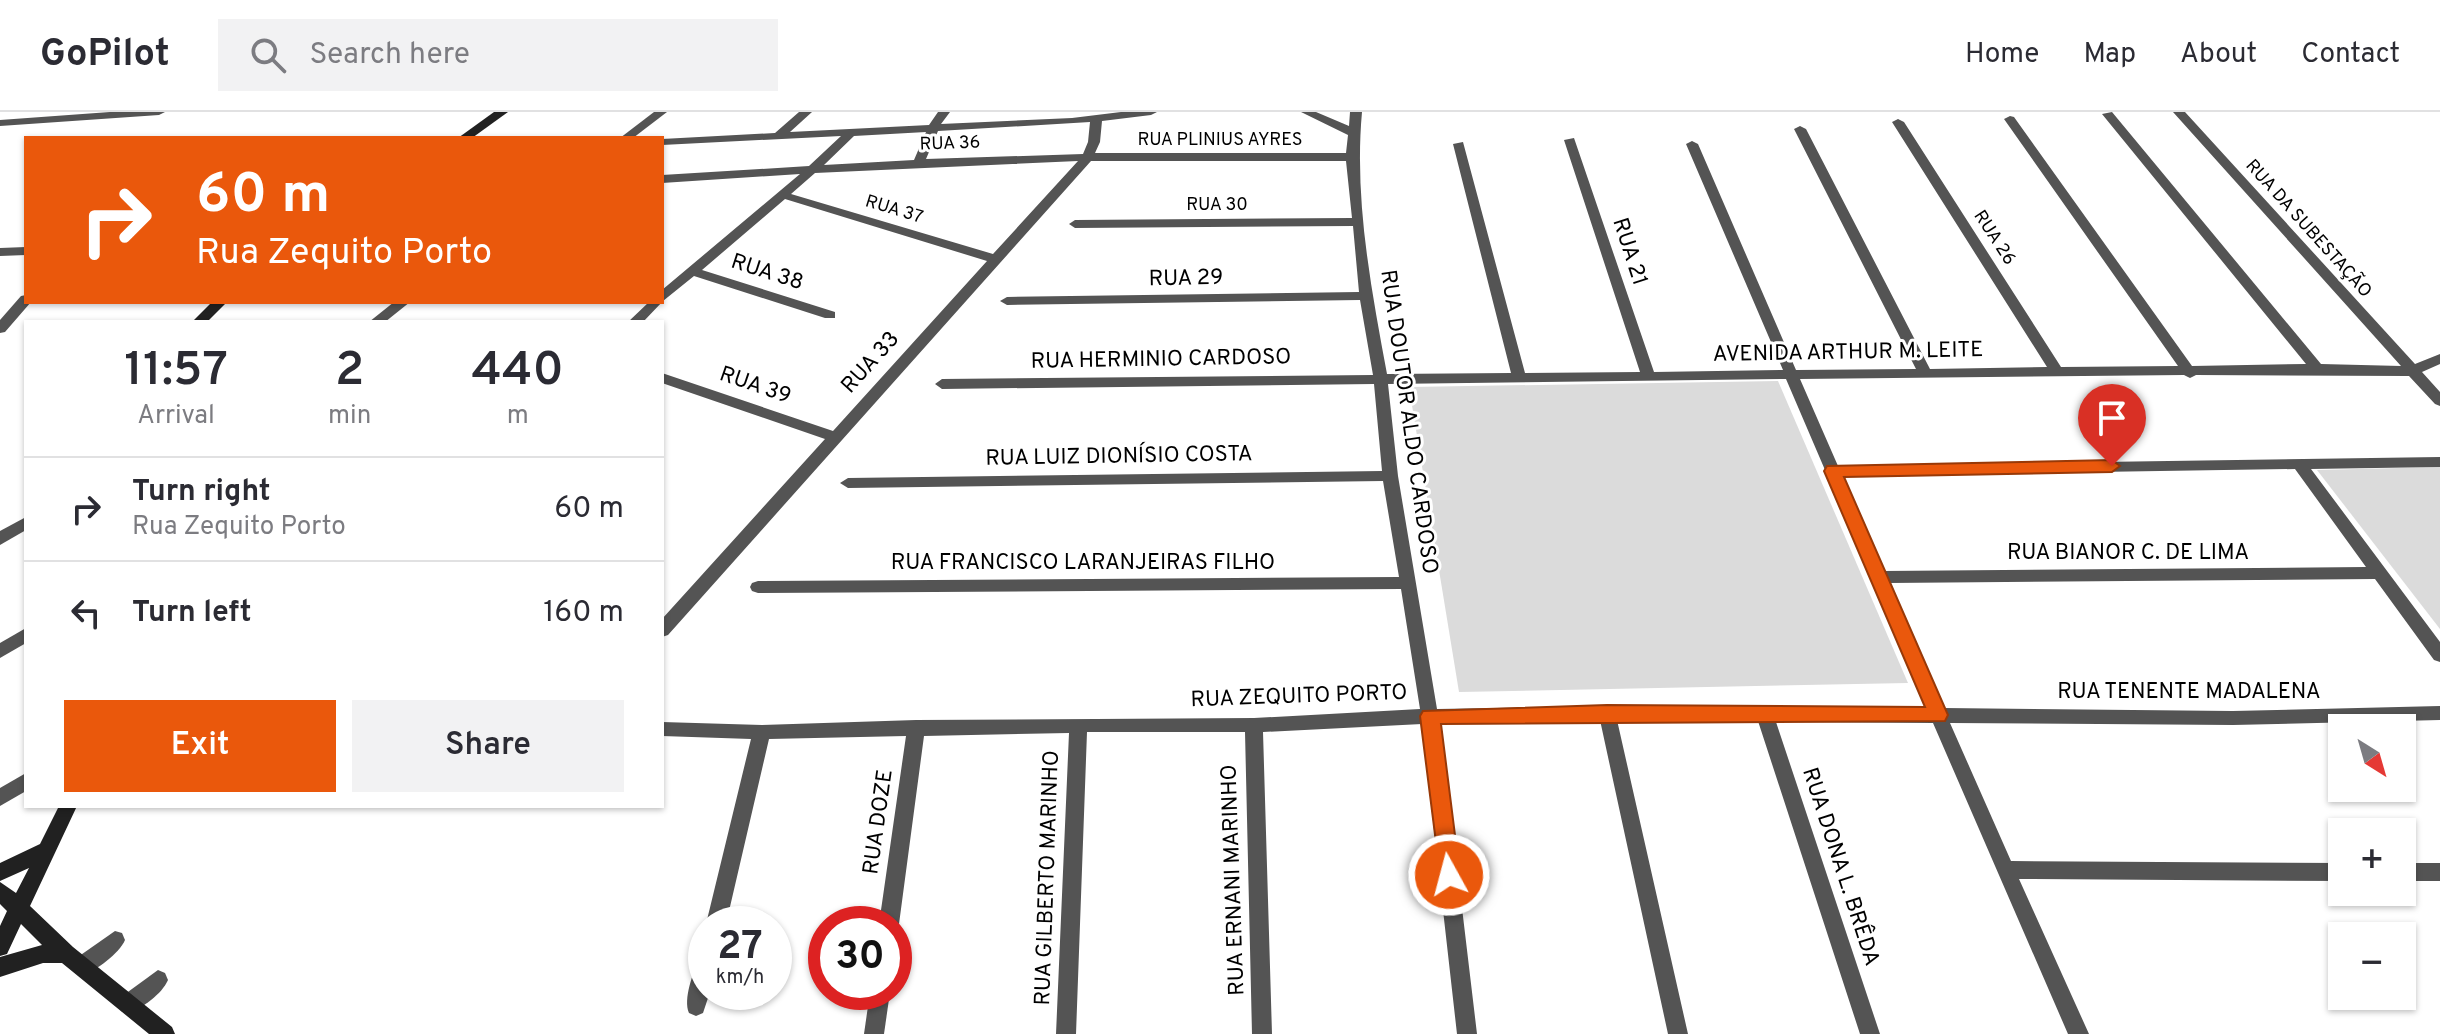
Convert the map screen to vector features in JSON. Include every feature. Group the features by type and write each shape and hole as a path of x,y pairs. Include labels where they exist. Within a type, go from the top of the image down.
{"street":[{"path":"0,123 159,112"},
{"path":"467,136 502,112"},
{"path":"629,136 661,112"},
{"path":"778,136 806,112"},
{"path":"919,163 934,126 944,112"},
{"path":"664,142 1076,116 1096,119 1151,112"},
{"path":"1307,112 1352,132"},
{"name":"RUA DOUTOR ALDO CARDOSO","path":"1356,112 1352,157 1366,296 1381,379 1390,476 1430,716 1467,1034"},
{"name":"RUA DA SUBESTAÇÃO","path":"2179,112 2440,401"},
{"path":"2108,114 2317,369"},
{"path":"1088,157 1094,142 1096,119"},
{"path":"2010,119 2190,373"},
{"name":"RUA 26","path":"1898,122 2058,373"},
{"path":"1800,129 1926,374"},
{"path":"664,295 813,169 851,132"},
{"name":"RUA 21","path":"1570,140 1649,378"},
{"path":"1459,144 1519,376"},
{"path":"1692,144 2005,870 2079,1034"},
{"name":"RUA PLINIUS AYRES","path":"1088,157 1352,157"},
{"name":"RUA 36","path":"664,179 919,163 1088,157"},
{"name":"RUA 33","path":"664,628 1088,157"},
{"name":"RUA 37","path":"783,195 995,259"},
{"name":"RUA 30","path":"1075,224 1359,222"},
{"path":"0,252 24,251"},
{"name":"RUA 38","path":"691,271 830,315"},
{"name":"RUA 29","path":"1007,301 1366,296"},
{"path":"0,329 24,301"},
{"path":"201,320 218,304"},
{"path":"379,320 400,304"},
{"path":"637,320 655,304"},
{"path":"2411,371 2440,359"},
{"name":"AVENIDA ARTHUR M. LEITE","path":"1381,379 2190,373 2317,369 2411,371"},
{"name":"RUA 39","path":"664,379 834,437"},
{"name":"RUA HERMINIO CARDOSO","path":"942,384 1381,379"},
{"path":"1833,471 2440,462"},
{"path":"2298,463 2440,655"},
{"name":"RUA LUIZ DIONÍSIO COSTA","path":"848,483 1390,476"},
{"path":"0,539 24,524"},
{"name":"RUA BIANOR C. DE LIMA","path":"1879,577 2377,573"},
{"name":"RUA FRANCISCO LARANJEIRAS FILHO","path":"758,587 1408,583"},
{"path":"0,651 24,636"},
{"path":"1607,713 1678,1034"},
{"name":"RUA ZEQUITO PORTO","path":"664,729 762,732 916,727 1254,725 1430,716 1607,713 1938,715"},
{"name":"RUA TENENTE MADALENA","path":"1938,715 2233,718 2440,713"},
{"name":"RUA DONA L. BRÊDA","path":"1765,715 1870,1034"},
{"name":"RUA GILBERTO MARINHO","path":"1066,1034 1078,725"},
{"name":"RUA ERNANI MARINHO","path":"1254,725 1262,1034"},
{"name":"RUA DOZE","path":"891,906 916,727"},
{"path":"720,906 762,732"},
{"path":"0,798 24,782"},
{"path":"0,947 67,808"},
{"path":"0,872 47,849"},
{"path":"2005,870 2328,872"},
{"path":"2416,872 2440,872"},
{"path":"0,891 74,960 165,1034"},
{"path":"0,967 43,954 74,960 115,940"},
{"path":"128,1004 158,980"},
{"path":"874,1034 877,1010"}],"shaded area":[{"path":"1778,381 1908,683 1459,692 1409,387"},
{"path":"2440,467 2440,629 2317,470"}],"route":[{"path":"1449,875 1430,716 1607,713 1938,715 1833,471 2112,466"}]}
